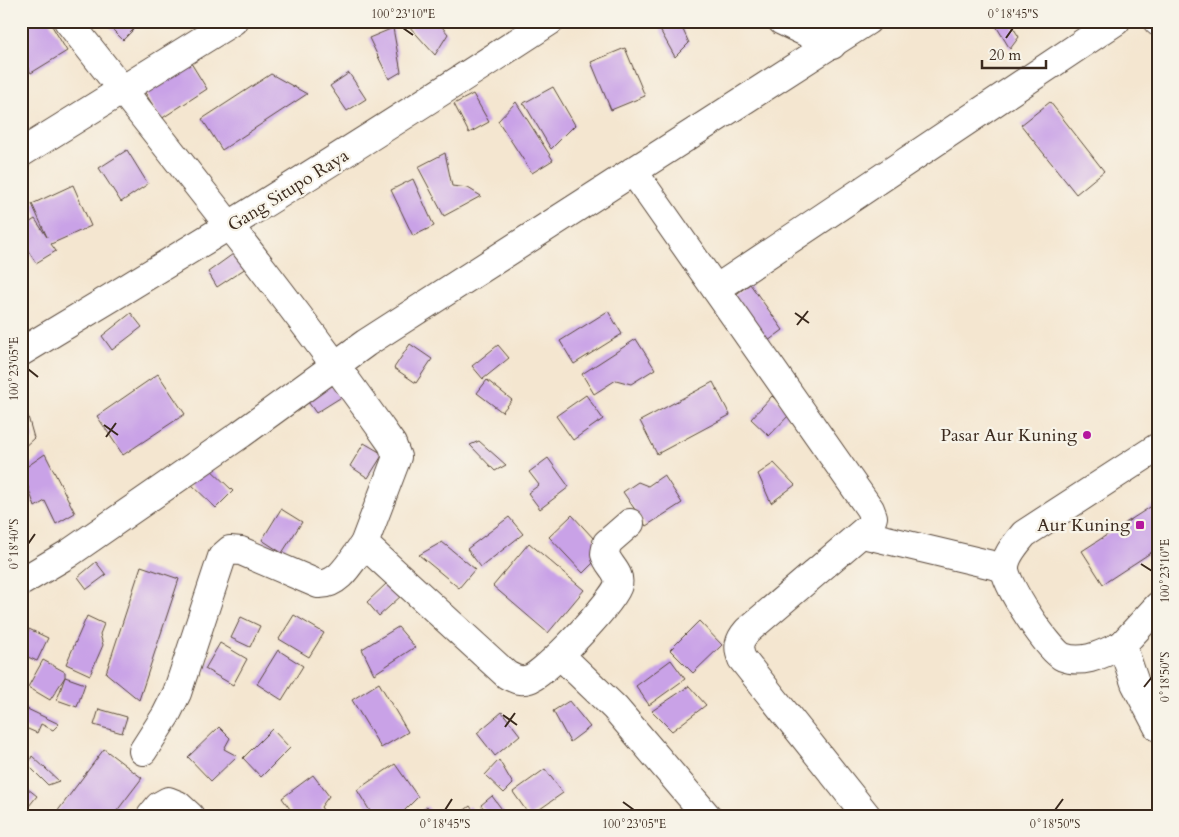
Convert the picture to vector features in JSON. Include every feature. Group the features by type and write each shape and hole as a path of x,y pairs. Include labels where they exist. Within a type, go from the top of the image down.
{"street":[{"path":"68,21 230,226 335,364 392,444 397,456 364,544 335,581 327,585 318,584 241,551 230,550 222,557 176,694 166,715 143,751"},
{"path":"21,154 233,21"},
{"name":"Gang Situpo Raya","path":"21,352 375,136 550,21"},
{"path":"782,21 832,46"},
{"path":"21,582 68,554 241,434 335,364 633,171 832,46 867,21"},
{"path":"716,289 1116,21"},
{"path":"633,171 870,509 873,517 870,526 862,534 747,631 740,639 738,650 742,659 867,816"},
{"path":"1158,447 1024,534 1011,551 1005,568 1011,584 1049,646 1062,657 1080,660 1096,656 1122,644 1158,606"},
{"path":"364,544 507,676 520,681 531,679 560,655 618,587 618,577 605,554 607,543 630,523"},
{"path":"862,534 1005,568"},
{"path":"1122,644 1135,683 1158,727"},
{"path":"560,655 615,708 707,816"},
{"path":"151,816 159,806 168,801 178,805 190,816"}],"building":[{"path":"23,21 49,21 67,51 31,73 21,57"},
{"path":"104,21 142,21 123,40"},
{"path":"412,21 437,21 448,34 435,55 408,25"},
{"path":"655,21 679,21 689,43 675,57"},
{"path":"993,21 1009,21 1019,37 1010,49"},
{"path":"393,28 401,72 389,79 369,38"},
{"path":"625,48 645,96 611,110 591,62"},
{"path":"186,55 207,89 161,119 140,84"},
{"path":"349,73 366,99 347,111 330,86"},
{"path":"271,74 307,94 222,150 202,119"},
{"path":"553,87 575,125 551,149 525,105 522,104"},
{"path":"473,94 489,122 469,133 454,104"},
{"path":"516,102 553,160 532,173 498,121"},
{"path":"1050,102 1104,171 1076,194 1021,125"},
{"path":"127,150 148,184 121,202 99,168"},
{"path":"445,153 452,186 468,188 481,196 444,216 418,167"},
{"path":"413,179 434,226 413,236 391,190"},
{"path":"73,185 91,226 51,244 56,251 36,263 21,240 21,228 35,219 47,237 32,204"},
{"path":"233,254 246,268 217,287 208,272"},
{"path":"750,284 783,330 764,344 731,298"},
{"path":"608,311 622,334 574,364 560,341"},
{"path":"131,313 142,327 112,350 102,336"},
{"path":"636,339 655,369 631,384 616,380 594,394 582,374"},
{"path":"410,344 432,359 416,383 394,368"},
{"path":"498,345 509,358 483,379 472,366"},
{"path":"158,374 185,414 123,455 97,416"},
{"path":"487,380 512,400 502,412 477,393"},
{"path":"713,382 730,415 657,454 640,421"},
{"path":"327,384 348,393 316,413 306,399"},
{"path":"586,395 603,419 573,440 556,416"},
{"path":"772,396 790,414 769,436 751,419"},
{"path":"27,413 34,438 21,450 21,420"},
{"path":"479,441 506,465 495,471 470,445"},
{"path":"364,443 383,454 368,478 350,466"},
{"path":"45,454 75,513 56,524 45,501 35,507 22,470"},
{"path":"548,458 569,487 540,509 528,493 539,485 529,472"},
{"path":"774,463 795,485 771,503 758,474"},
{"path":"205,464 233,491 216,508 189,482"},
{"path":"664,475 682,503 646,526 623,492 638,482 648,486"},
{"path":"21,500 27,510 21,518"},
{"name":"Aur Kuning","path":"1158,502 1158,548 1103,584 1082,551"},
{"path":"281,509 302,522 282,553 262,540"},
{"path":"572,515 605,551 583,573 549,537"},
{"path":"509,517 523,534 481,567 467,549"},
{"path":"442,542 475,569 459,588 419,555"},
{"path":"529,543 584,590 548,633 493,586"},
{"path":"96,562 106,575 87,589 78,577"},
{"path":"141,566 179,579 139,700 106,673"},
{"path":"388,582 401,596 379,616 367,602"},
{"path":"294,615 324,633 309,657 279,639"},
{"path":"87,616 104,624 100,634 103,645 90,675 66,664"},
{"path":"241,617 260,626 250,647 231,638"},
{"path":"699,621 722,645 693,673 670,650"},
{"path":"398,627 415,647 374,674 362,649"},
{"path":"29,629 48,638 37,661 21,654 21,646"},
{"path":"220,643 247,659 233,685 205,669"},
{"path":"278,650 303,666 282,700 257,684"},
{"path":"43,660 65,672 65,677 50,700 28,687"},
{"path":"671,660 685,679 649,705 636,686"},
{"path":"65,677 85,684 77,707 57,700"},
{"path":"379,683 408,732 381,748 352,700"},
{"path":"689,686 706,705 672,731 652,711"},
{"path":"569,701 590,727 570,742 553,711"},
{"path":"21,706 59,724 53,730 41,724 37,733 21,726"},
{"path":"99,709 127,717 122,733 94,725"},
{"path":"502,712 520,735 495,756 477,733"},
{"path":"219,727 230,738 224,749 237,756 211,781 188,757"},
{"path":"272,729 290,748 261,777 243,758"},
{"path":"104,749 142,778 113,816 54,816"},
{"path":"32,756 59,781 48,785 28,765"},
{"path":"499,760 513,784 504,793 485,775"},
{"path":"395,764 418,797 399,816 373,816 357,790"},
{"path":"545,769 563,793 530,816 513,792"},
{"path":"313,775 329,796 321,807 327,816 295,816 282,798"},
{"path":"23,785 37,796 21,816 21,787"},
{"path":"492,796 507,816 490,816 481,805"},
{"path":"427,806 434,816 415,816"},
{"path":"470,806 477,816 457,816"}],"place":[{"name":"Pasar Aur Kuning","path":"1087,435"},
{"name":"Aur Kuning","path":"1140,525"}]}
